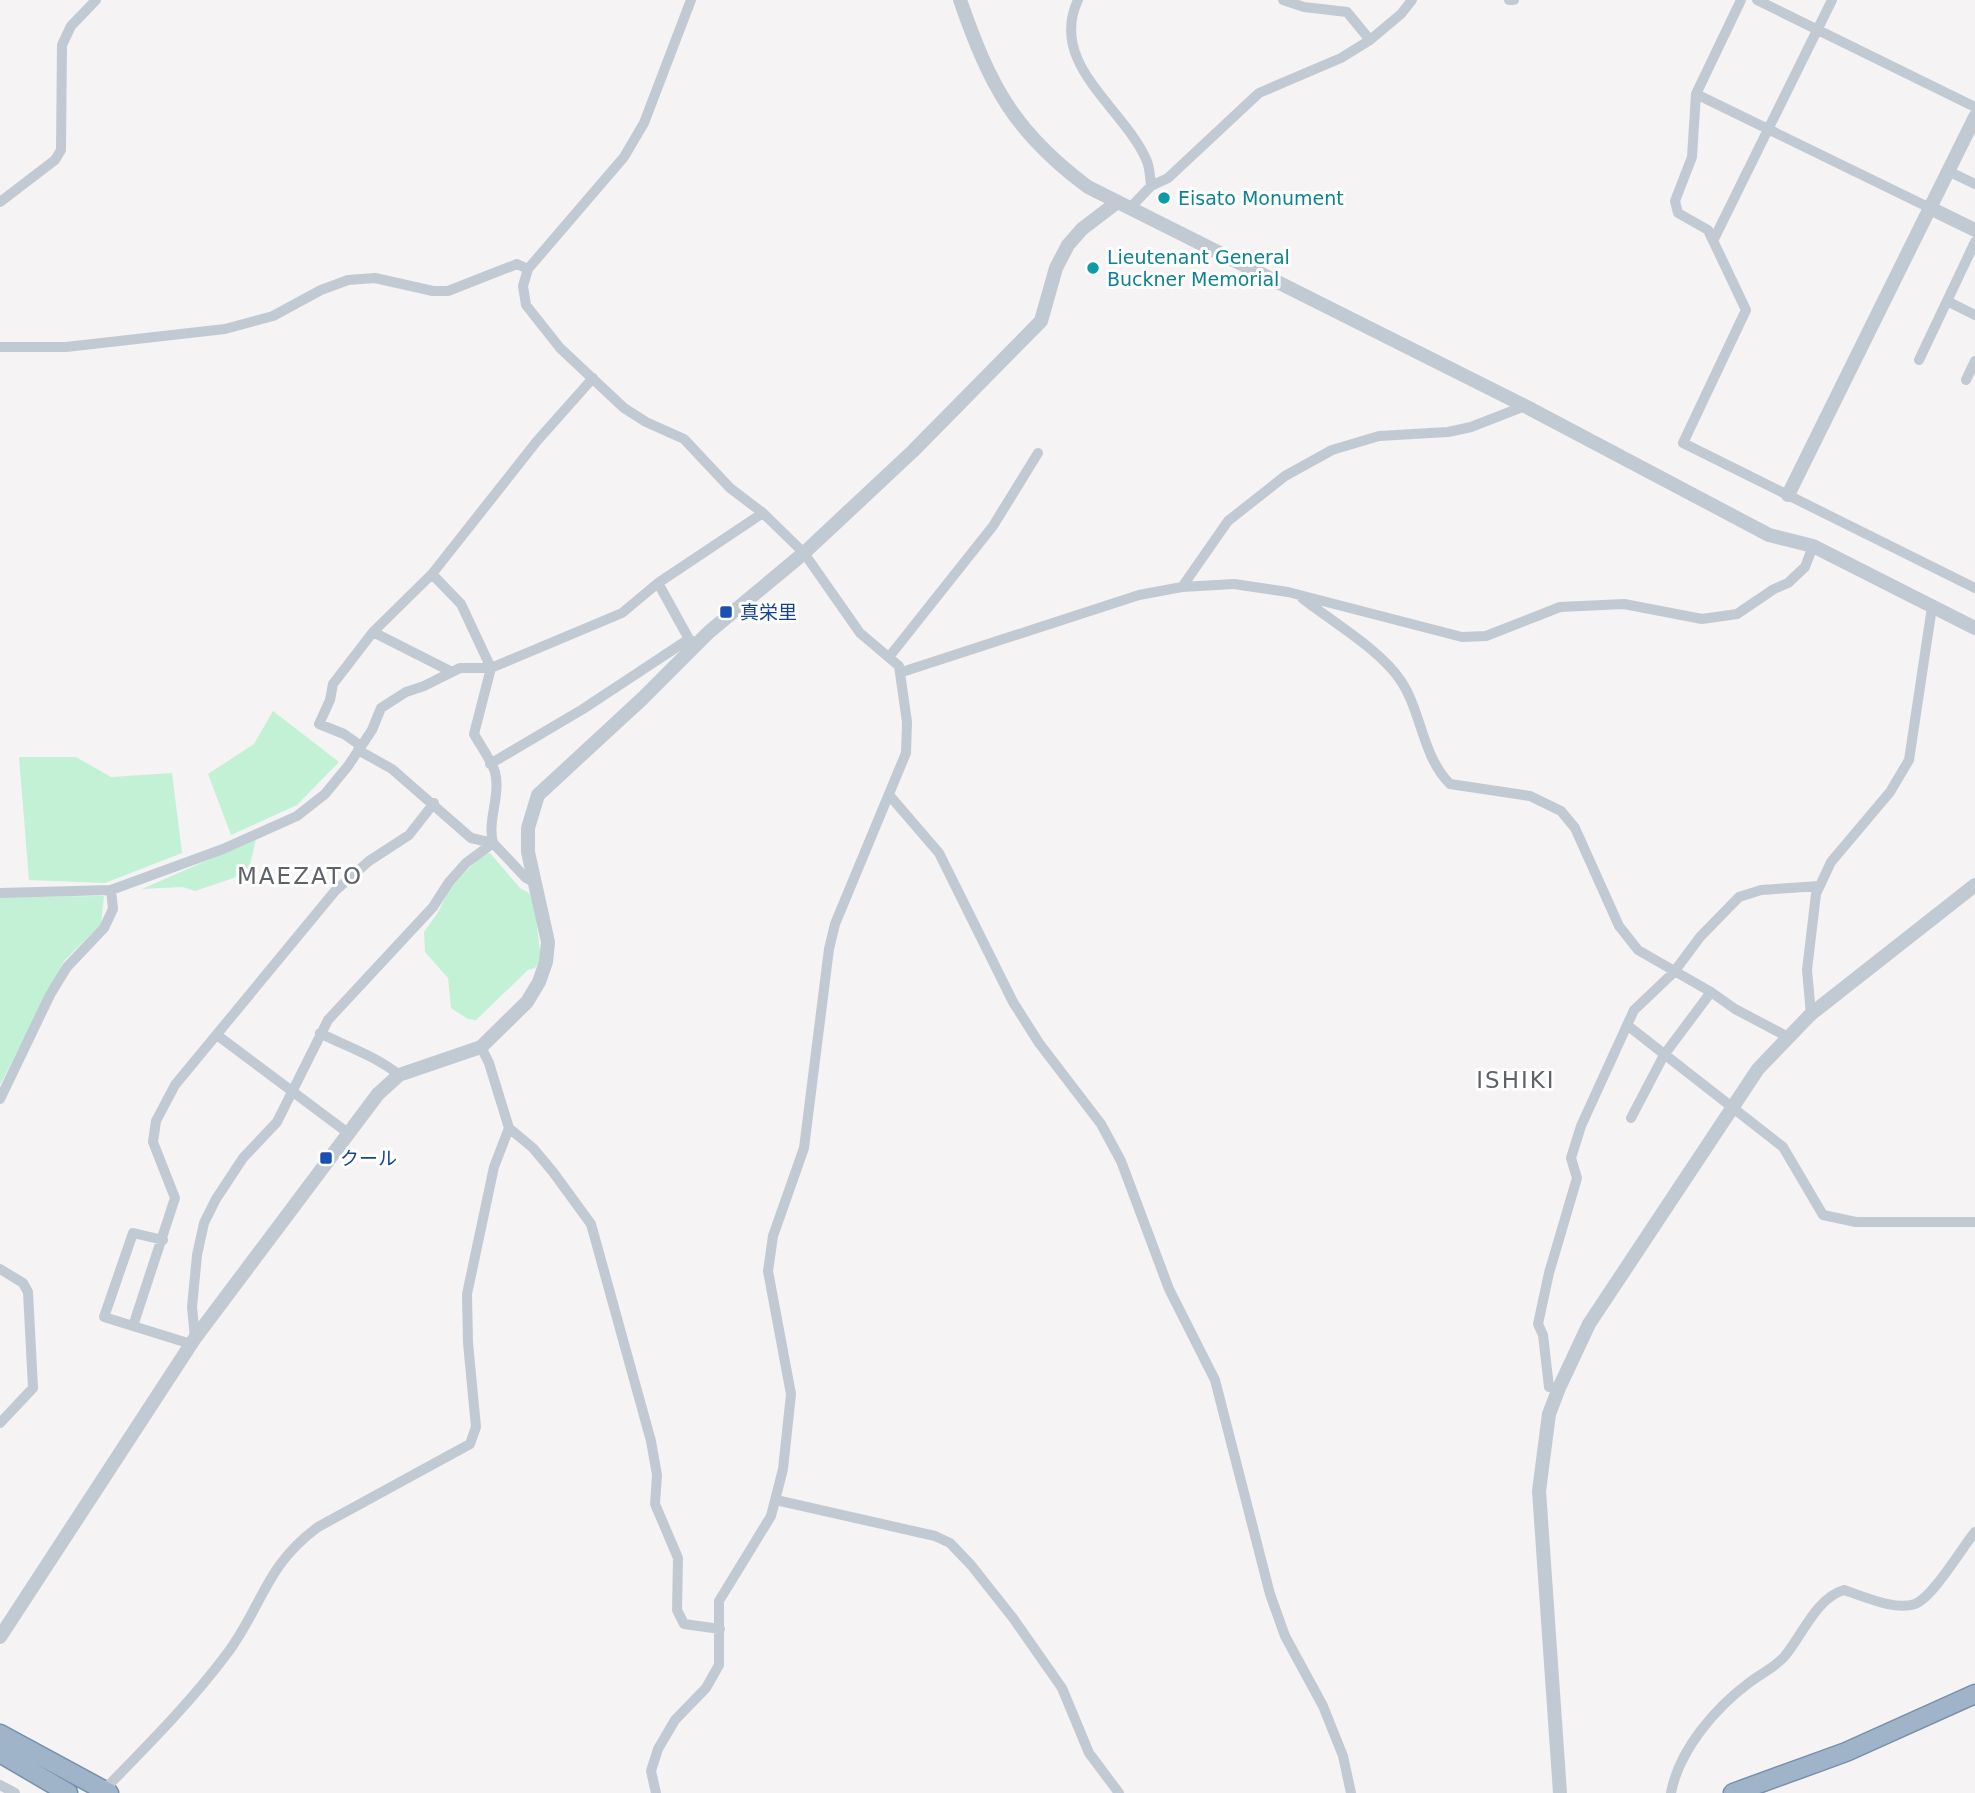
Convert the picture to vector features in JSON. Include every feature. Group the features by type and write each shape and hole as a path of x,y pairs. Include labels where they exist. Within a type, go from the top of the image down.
{"highway":[{"path":"1732,1793 1846,1752 1975,1694"},
{"path":"0,1734 106,1792"},
{"path":"0,1754 68,1793"}],"street":[{"path":"0,202 55,160 61,149 62,45 71,26 96,0"},
{"path":"656,1793 651,1771 658,1749 675,1720 706,1688 719,1665 719,1601 734,1574 756,1544 776,1500 783,1469 791,1394 768,1272 773,1236 804,1148 829,949 835,924 906,753 907,722 902,672 845,615 804,553 763,513 730,488 684,439 634,415 560,348 530,314 523,286 528,269 624,157 644,123 691,0"},
{"path":"960,0 1005,104 1029,136 1069,174 1122,206 1525,405 1769,535 1813,546 1975,628"},
{"path":"1078,0 1070,25 1073,48 1083,71 1145,156 1151,186"},
{"path":"1283,0 1347,12 1370,40"},
{"path":"490,764 693,641 804,553 912,451 1041,321 1056,268 1068,245 1082,229 1168,178 1259,93 1341,58 1370,40 1412,0"},
{"path":"1508,0 1514,0"},
{"path":"1741,0 1696,94 1692,157 1675,201 1678,213 1708,230 1746,310 1683,443 1975,588"},
{"path":"1757,0 1975,107"},
{"path":"1713,241 1832,0"},
{"path":"1696,94 1975,230"},
{"path":"1788,495 1975,117"},
{"path":"1948,171 1975,184"},
{"path":"1919,360 1975,242"},
{"path":"0,347 66,347 225,329 273,316 321,290 348,280 375,278 433,291 448,291 517,264 528,269"},
{"path":"1947,301 1975,315"},
{"path":"1966,380 1975,361"},
{"path":"493,843 471,838 392,769 344,734 319,724 333,684 373,632 432,574 537,441 593,378"},
{"path":"1182,587 1228,521 1285,476 1332,450 1379,436 1448,432 1471,427 1525,405"},
{"path":"889,657 993,526 1038,453"},
{"path":"0,893 111,890 223,849 297,816 325,794 360,748 381,708 406,692 425,687 460,668 491,667 622,613 658,583 763,513"},
{"path":"902,672 1139,595 1182,587 1257,585 1461,637 1486,636 1560,607 1624,604 1702,619 1718,618 1737,614 1774,589 1788,583 1805,566 1813,546"},
{"path":"432,574 461,604 491,667 474,734 495,772 495,802 489,830 493,843 535,883"},
{"path":"658,583 693,641"},
{"path":"1300,596 1396,674 1409,696 1429,751 1450,784 1530,796 1561,811 1575,828 1619,926 1638,950 1712,992 1735,1009 1788,1037"},
{"path":"1811,1014 1807,970 1819,886 1831,862 1890,792 1909,760 1932,607"},
{"path":"373,632 452,672"},
{"path":"0,1637 193,1341 378,1094 399,1075 481,1046 527,1002 546,962 548,942 528,852 531,808 538,795 643,698 693,641"},
{"path":"890,796 939,853 1013,1002 1039,1043 1101,1124 1121,1161 1169,1289 1215,1380 1270,1594 1285,1636 1323,1706 1343,1756 1351,1793"},
{"path":"133,1326 175,1198 153,1142 153,1132 175,1085 187,1067 218,1035 335,891 369,861 409,835 434,803"},
{"path":"193,1341 192,1307 204,1223 243,1158 277,1122 283,1105 307,1066 320,1033 387,953 433,907 457,873 493,843"},
{"path":"1560,1793 1539,1491 1549,1414 1559,1388 1589,1324 1758,1069 1811,1014 1975,885"},
{"path":"1559,1388 1549,1387 1544,1335 1538,1324 1549,1273 1577,1178 1570,1158 1581,1126 1634,1010 1674,972 1700,937 1739,897 1761,890 1819,886"},
{"path":"0,1099 50,995 67,967 104,928 113,909 111,890"},
{"path":"1631,1118 1664,1055 1712,992"},
{"path":"1627,1025 1783,1147 1823,1215 1856,1223 1975,1223"},
{"path":"320,1033 361,1055 379,1060 399,1075"},
{"path":"218,1035 348,1133"},
{"path":"481,1046 509,1128 546,1164 591,1224 651,1441 657,1475 655,1504 678,1558 678,1616 684,1624 720,1629"},
{"path":"106,1792 231,1649 260,1594 282,1560 300,1540 425,1466 470,1444 476,1427 468,1343 467,1294 494,1167 509,1128"},
{"path":"163,1240 134,1233 121,1261 104,1317 193,1341"},
{"path":"0,1269 23,1283 28,1292 33,1388 0,1423"},
{"path":"776,1500 935,1536 950,1543 1013,1618 1062,1688 1089,1753 1119,1793"},
{"path":"1671,1793 1678,1764 1710,1720 1751,1681 1783,1658 1826,1600 1844,1590 1899,1605 1914,1605 1926,1597 1975,1532"},
{"path":"0,1785 15,1793"}],"green space":[{"path":"273,711 339,762 297,805 231,835 208,774 254,744"},
{"path":"19,757 76,757 111,777 172,773 182,853 105,883 29,880"},
{"path":"256,839 248,873 195,891 183,887 142,889"},
{"path":"490,853 520,888 529,893 534,902 541,959 535,968 528,970 476,1020 468,1019 451,1008 448,978 425,952 424,932 437,914 452,884 484,854"},
{"path":"104,896 101,924 64,961 0,1085 0,897"}],"place":[{"name":"Eisato Monument","path":"1164,198"},
{"name":"Lieutenant General Buckner Memorial","path":"1093,268"},
{"name":"真栄里","path":"726,612"},
{"name":"クール","path":"326,1158"}],"district":[{"name":"MAEZATO","path":"300,876"},
{"name":"ISHIKI","path":"1516,1080"}]}
